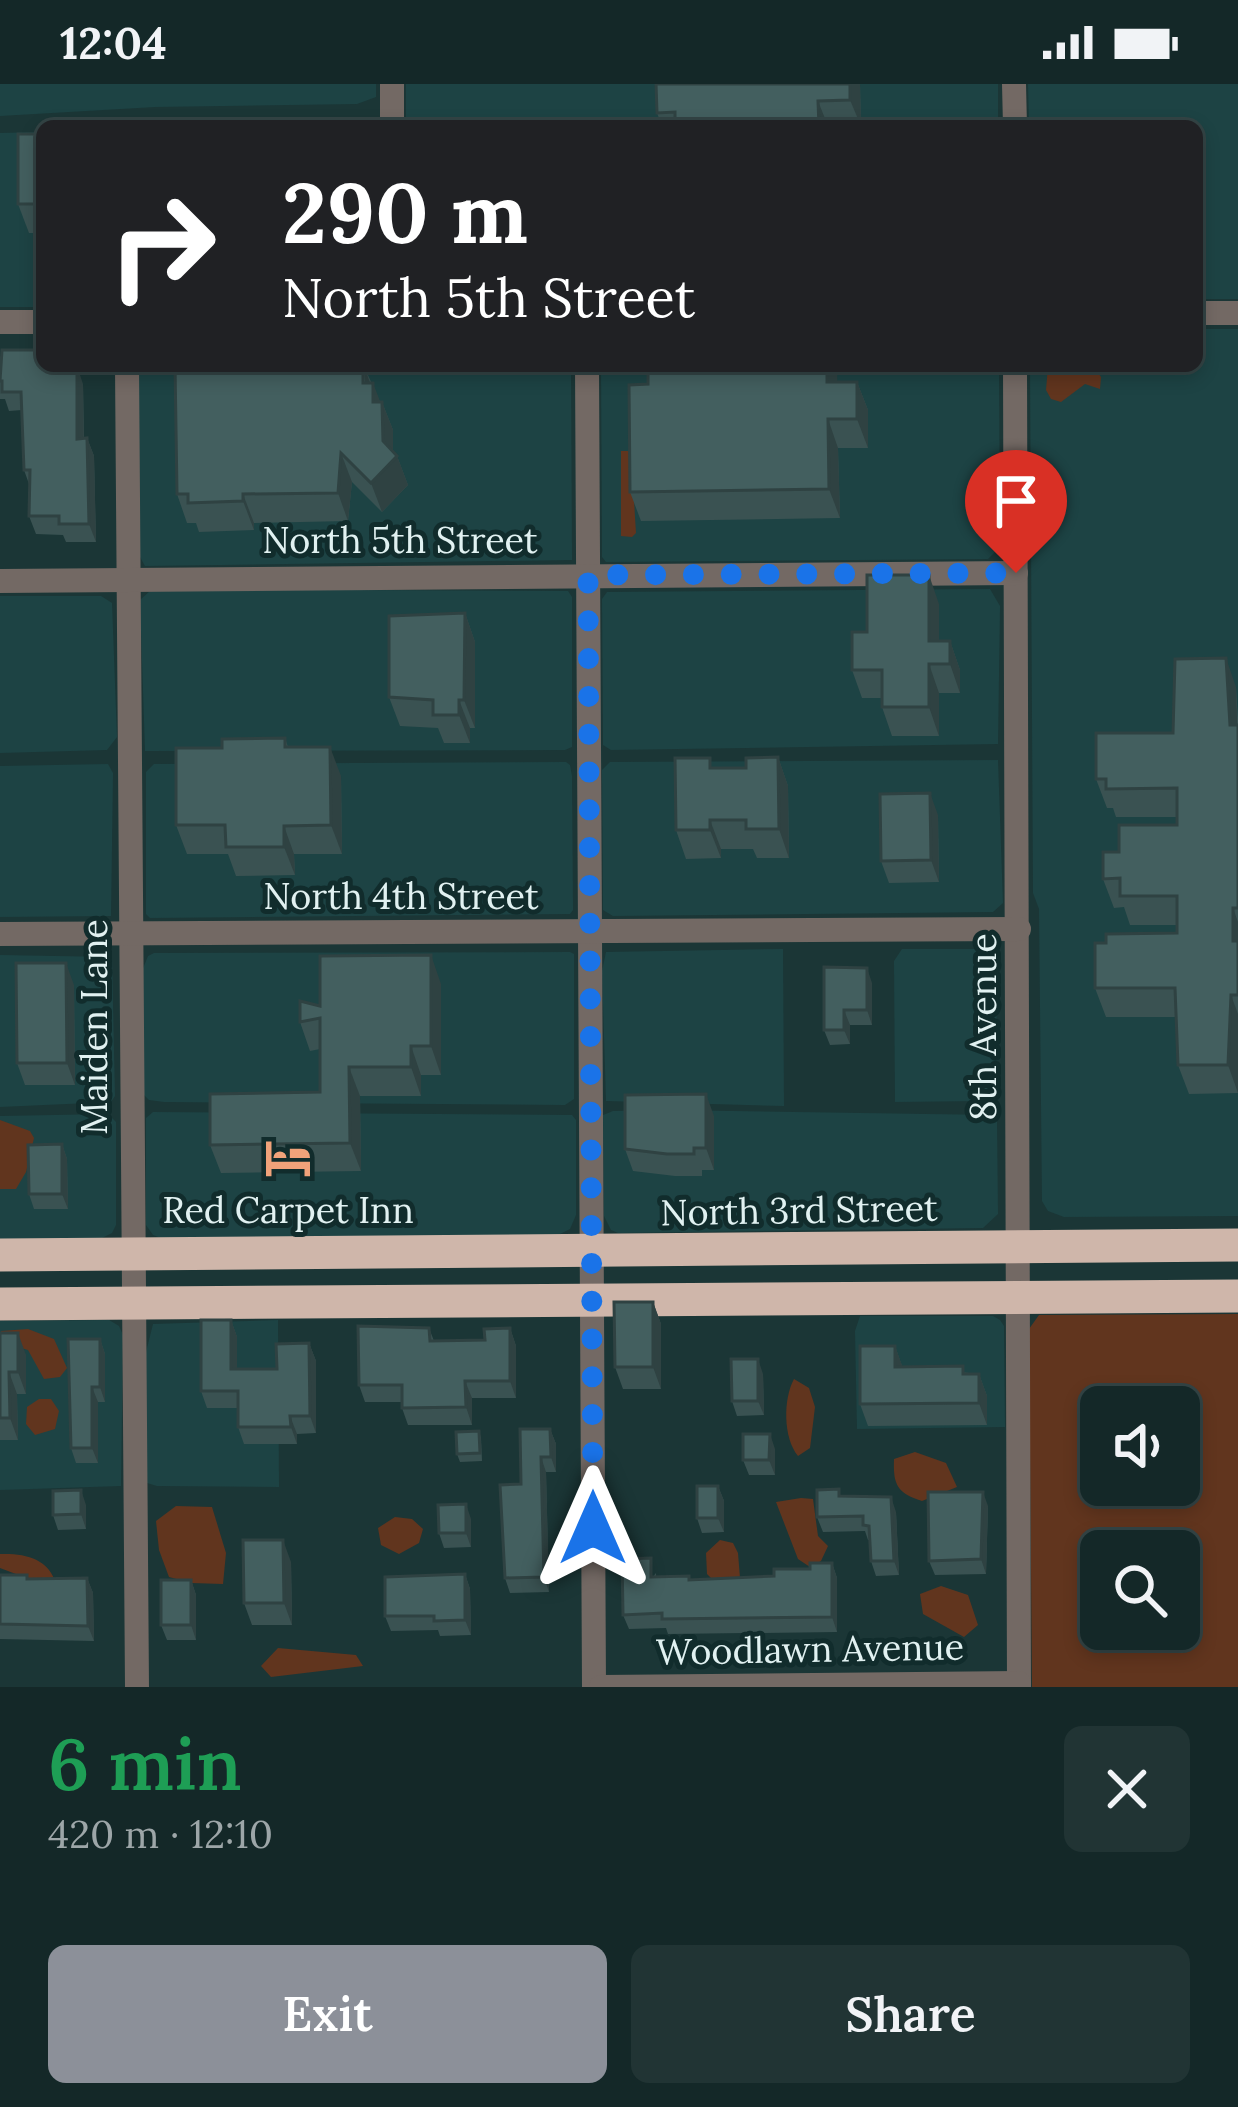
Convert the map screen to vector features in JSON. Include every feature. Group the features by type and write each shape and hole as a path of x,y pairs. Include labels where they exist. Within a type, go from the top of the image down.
{"highway":[{"name":"North 3rd Street","path":"0,1255 1238,1245"},
{"path":"0,1304 1238,1296"}],"street":[{"path":"392,84 392,120"},
{"path":"1014,84 1015,120"},
{"path":"1203,314 1238,313"},
{"path":"0,322 36,322"},
{"name":"Maiden Lane","path":"127,372 137,1687"},
{"path":"587,372 591,1300 598,1687"},
{"name":"8th Avenue","path":"1016,372 1019,1685"},
{"name":"North 5th Street","path":"0,581 1016,573"},
{"name":"North 4th Street","path":"0,934 1019,928"},
{"name":"Woodlawn Avenue","path":"598,1687 1019,1685"}],"shaded area":[{"path":"0,84 376,84 376,97 357,104 155,107 0,116"},
{"path":"406,84 998,84 998,120 406,120"},
{"path":"1028,84 1238,84 1238,299 1203,299 1203,120 1029,120"},
{"path":"36,132 36,307 0,307 0,133"},
{"path":"1203,329 1238,329 1238,1216 1064,1217 1048,1211 1042,1201 1039,909 1033,893 1030,372 1203,372"},
{"path":"138,372 571,372 572,560 145,566 140,557"},
{"path":"601,372 999,372 1000,547 988,559 606,562 602,557"},
{"path":"1048,372 1097,372 1101,377 1100,389 1085,384 1061,402 1051,399 1046,390"},
{"path":"621,451 631,451 636,533 632,537 621,536"},
{"path":"990,589 1000,606 998,744 611,750 603,745 602,599 607,592"},
{"path":"150,591 568,591 572,597 572,747 145,751 140,600"},
{"path":"0,596 101,596 112,603 117,737 107,750 0,753"},
{"path":"998,760 1003,903 993,912 613,916 603,910 602,770 610,762"},
{"path":"566,762 572,776 570,914 150,918 146,914 146,772 154,764"},
{"path":"108,764 113,773 111,916 0,917 0,766"},
{"path":"783,949 784,1106 606,1101 602,971 606,952"},
{"path":"902,949 985,949 995,955 998,1076 990,1097 895,1102 894,961"},
{"path":"154,953 574,954 574,1099 565,1105 164,1102 143,1094 142,971"},
{"path":"0,955 112,957 115,1096 111,1102 0,1107"},
{"path":"667,1110 993,1115 997,1120 998,1214 983,1228 611,1230 604,1216 603,1115"},
{"path":"153,1112 572,1115 576,1120 576,1215 570,1229 558,1235 163,1239 146,1225 146,1118"},
{"path":"108,1114 116,1122 116,1225 112,1233 102,1238 0,1239 0,1116"},
{"path":"0,1120 30,1131 34,1138 26,1172 16,1189 0,1189"},
{"path":"1238,1314 1238,1687 1032,1687 1029,1329 1039,1315"},
{"path":"860,1316 993,1316 1000,1320 1004,1326 1005,1427 857,1429 855,1331"},
{"path":"109,1320 123,1335 121,1486 0,1490 0,1321"},
{"path":"278,1320 279,1487 147,1483 145,1356 153,1324"},
{"path":"28,1329 54,1339 67,1368 60,1377 44,1379 28,1350 0,1342 1,1331"},
{"path":"794,1379 809,1388 815,1407 810,1448 798,1456 786,1418"},
{"path":"39,1399 51,1399 59,1411 55,1429 35,1435 26,1424 27,1407"},
{"path":"915,1452 946,1463 957,1487 922,1501 902,1491 896,1482 894,1459"},
{"path":"813,1499 818,1536 828,1546 821,1561 810,1567 798,1559 776,1502"},
{"path":"176,1506 212,1507 226,1553 223,1584 169,1577 159,1550 156,1521"},
{"path":"395,1517 412,1519 423,1529 419,1543 399,1554 381,1545 378,1528"},
{"path":"720,1540 733,1543 740,1578 717,1584 707,1574 706,1553"},
{"path":"0,1554 34,1559 48,1568 56,1584 38,1593 29,1579 0,1568"},
{"path":"941,1586 968,1595 978,1625 964,1637 923,1614 920,1594"},
{"path":"278,1648 356,1655 363,1666 271,1677 261,1666"}],"building":[{"path":"656,84 850,84 850,100 818,101 819,120 675,120 675,112 657,113"},
{"path":"18,134 36,134 36,204 18,204"},
{"path":"2,350 36,350 36,372 77,372 77,439 87,438 89,524 59,524 59,516 29,516 30,470 24,470 21,392 2,392"},
{"path":"175,372 363,372 363,383 373,383 373,402 382,402 383,441 397,456 371,483 341,453 338,493 243,494 243,501 188,503 188,494 177,494"},
{"path":"648,372 827,372 827,382 857,382 857,419 828,419 829,489 630,492 629,385 648,384"},
{"path":"867,575 929,575 929,641 950,641 950,664 929,664 929,707 882,707 882,670 852,670 852,632 867,632"},
{"path":"465,613 464,700 459,700 459,715 433,715 433,700 389,697 389,616"},
{"path":"1226,658 1230,725 1238,725 1238,908 1233,908 1233,941 1238,941 1238,995 1231,995 1228,1065 1178,1065 1175,988 1095,988 1095,943 1106,943 1106,934 1177,933 1177,896 1120,896 1120,878 1103,879 1103,852 1119,852 1119,825 1177,825 1177,788 1106,789 1106,779 1096,779 1096,733 1173,733 1175,659"},
{"path":"285,738 285,747 330,747 331,825 284,826 284,847 226,847 225,825 176,825 176,748 222,748 222,739"},
{"path":"778,757 779,829 746,829 746,820 710,820 710,830 676,830 675,758 710,758 710,768 746,768 746,758"},
{"path":"930,793 931,860 881,861 880,794"},
{"path":"431,955 431,1046 411,1046 411,1067 349,1067 350,1143 210,1145 210,1094 320,1092 320,1018 300,1022 300,1001 320,1006 320,956"},
{"path":"16,963 66,963 67,1063 17,1063"},
{"path":"824,967 867,968 867,1010 844,1010 844,1030 824,1030"},
{"path":"706,1094 706,1148 694,1148 694,1154 625,1149 625,1095"},
{"path":"62,1144 62,1194 29,1194 28,1145"},
{"path":"614,1302 653,1302 653,1367 615,1367"},
{"path":"201,1320 231,1320 231,1369 277,1369 276,1344 309,1343 310,1416 290,1416 291,1427 238,1427 238,1391 201,1391"},
{"path":"358,1326 429,1328 430,1341 485,1340 484,1329 510,1328 510,1381 465,1381 466,1407 402,1408 402,1385 359,1385"},
{"path":"0,1333 18,1333 18,1372 9,1372 10,1418 0,1418"},
{"path":"68,1339 100,1339 100,1387 92,1387 92,1448 71,1448"},
{"path":"860,1346 895,1346 895,1367 963,1366 963,1374 979,1374 979,1403 860,1404"},
{"path":"731,1359 758,1359 758,1401 732,1401"},
{"path":"520,1429 550,1429 551,1457 541,1457 544,1577 505,1578 500,1485 521,1484"},
{"path":"479,1431 480,1453 457,1454 456,1432"},
{"path":"743,1434 770,1434 769,1460 743,1460"},
{"path":"697,1486 718,1486 718,1518 697,1518"},
{"path":"839,1489 839,1496 891,1497 894,1561 871,1561 869,1526 863,1525 863,1516 817,1517 817,1490"},
{"path":"81,1490 81,1514 53,1515 53,1491"},
{"path":"928,1492 983,1492 981,1559 929,1561"},
{"path":"466,1504 466,1533 439,1533 438,1505"},
{"path":"243,1540 283,1540 284,1603 244,1603"},
{"path":"651,1558 651,1577 689,1576 689,1580 774,1576 774,1569 810,1569 810,1563 832,1563 832,1617 662,1619 662,1613 623,1615 622,1559"},
{"path":"465,1574 465,1620 385,1616 385,1577"},
{"path":"0,1575 87,1578 88,1626 0,1624"},
{"path":"161,1580 191,1580 191,1625 161,1625"}],"place":[{"name":"Red Carpet Inn","path":"288,1158"}],"route":[{"path":"593,1528 588,575 1016,573"}]}
